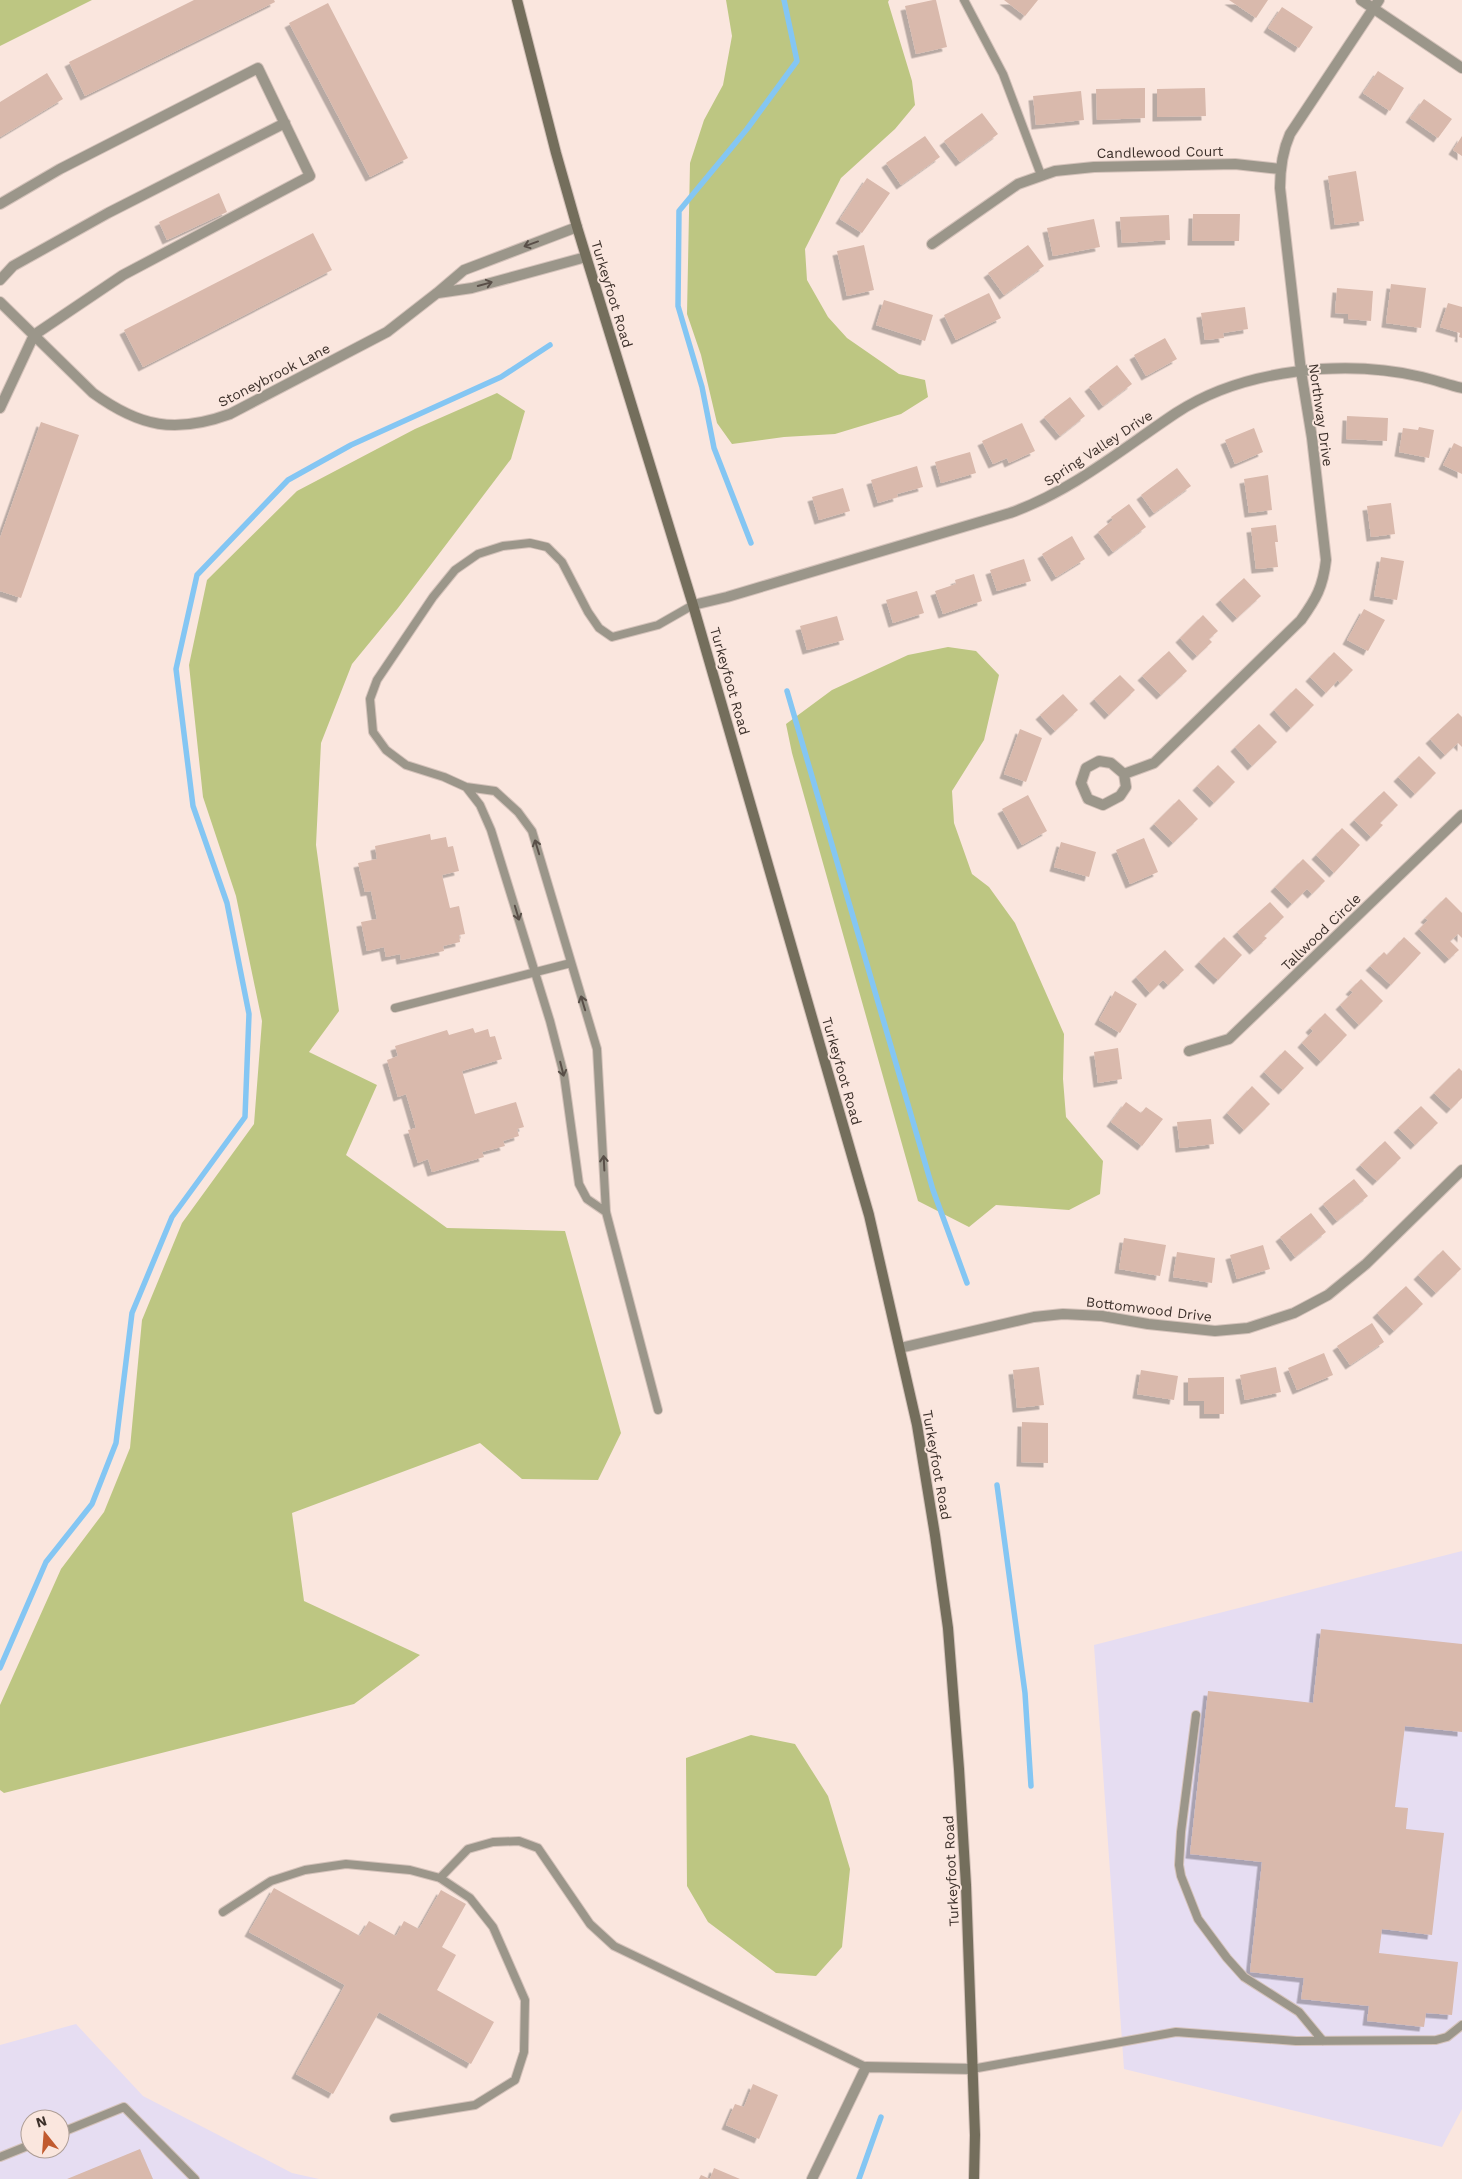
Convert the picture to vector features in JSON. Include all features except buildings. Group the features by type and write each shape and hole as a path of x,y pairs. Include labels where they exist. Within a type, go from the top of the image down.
{"main road":[{"name":"Turkeyfoot Road","path":"517,0 577,227 693,605 869,1216 900,1348 925,1471 948,1628 965,1866 974,2179"}],"street":[{"path":"1361,0 1376,4 1462,68"},
{"name":"Northway Drive","path":"1124,774 1154,763 1300,620 1318,595 1324,578 1326,560 1312,438 1301,372 1280,188 1280,168 1284,146 1290,134 1376,4"},
{"path":"0,204 60,169 258,68 310,176 123,275 34,335 0,408"},
{"path":"0,280 13,266 108,213 284,124"},
{"name":"Candlewood Court","path":"932,244 1018,184 1055,171 1094,167 1235,164 1280,168"},
{"name":"Stoneybrook Lane","path":"0,302 93,392 109,404 129,415 154,424 181,427 208,422 230,414 387,332 464,270 577,227"},
{"path":"437,293 472,288 586,257"},
{"name":"Spring Valley Drive","path":"693,605 727,597 1001,516 1038,503 1083,478 1178,412 1219,391 1257,379 1301,372 1352,368 1421,376 1462,388"},
{"path":"1098,762 1112,763 1124,774 1126,787 1120,796 1103,805 1088,799 1081,783 1086,768 1098,762"},
{"name":"Tallwood Circle","path":"1189,1051 1229,1038 1462,816"},
{"name":"Bottomwood Drive","path":"900,1348 1034,1318 1063,1314 1102,1316 1148,1324 1215,1331 1248,1328 1294,1313 1328,1296 1366,1264 1462,1170"},
{"path":"812,2179 866,2067 972,2069"}],"lane":[{"path":"964,0 1003,74 1041,175"},
{"path":"658,1410 606,1212 597,1049 532,831 518,812 495,791 466,788 444,777 406,765 386,750 373,732 370,699 377,680 433,596 455,570 478,554 503,546 530,543 547,547 562,562 594,620 600,628 612,637 658,625 693,605"},
{"path":"466,788 480,806 491,830 535,972 564,1075 579,1184 587,1199 606,1212"},
{"path":"395,1008 571,963"},
{"path":"1196,1715 1178,1865 1198,1918 1227,1958 1244,1977 1299,2012 1323,2041"},
{"path":"440,1878 468,1850 485,1844 519,1841 538,1848 590,1924 614,1946 866,2067"},
{"path":"223,1912 270,1881 305,1870 346,1864 410,1870 440,1878 470,1898 493,1927 525,2000 524,2052 515,2080 475,2105 394,2118"},
{"path":"972,2069 1176,2032 1323,2041 1436,2040 1448,2037 1462,2025"},
{"path":"70,2129 124,2107 196,2179"},
{"path":"0,2157 20,2149"}],"shaded area":[{"path":"1462,1551 1462,2109 1442,2147 1124,2069 1094,1645"},
{"path":"76,2024 143,2096 292,2173 319,2179 0,2179 0,2045"}],"green space":[{"path":"0,0 92,0 0,46"},
{"path":"726,0 889,0 888,2 912,81 915,105 895,129 841,178 805,249 807,280 828,317 847,338 899,374 925,380 928,397 901,414 835,434 784,437 732,444 717,423 701,355 687,314 690,163 704,120 723,85 732,36"},
{"path":"497,393 525,411 511,459 398,608 352,664 321,743 316,845 339,1011 309,1052 377,1085 346,1155 447,1228 565,1231 621,1433 598,1480 522,1479 480,1443 292,1513 304,1601 420,1655 354,1704 4,1793 0,1790 0,1705 61,1569 104,1512 130,1448 142,1320 182,1223 254,1124 262,1021 236,896 203,797 189,665 207,580 297,491 415,429"},
{"path":"948,647 976,651 999,675 984,740 952,791 954,823 972,874 989,887 1015,923 1064,1034 1063,1079 1066,1117 1103,1161 1100,1194 1069,1210 996,1205 969,1227 918,1201 792,753 786,724 832,690 908,655"},
{"path":"751,1735 795,1744 828,1796 850,1869 842,1947 816,1976 776,1973 708,1922 687,1886 686,1758"}],"waterway":[{"path":"751,543 714,448 702,387 678,306 679,211 747,129 797,61 784,0"},
{"path":"0,1668 46,1562 92,1504 116,1443 132,1313 172,1217 245,1117 249,1014 227,903 193,806 176,669 197,575 288,480 351,445 501,377 550,345"},
{"path":"787,691 933,1190 967,1283"},
{"path":"997,1485 1025,1693 1031,1786"},
{"path":"859,2179 881,2117"}]}
